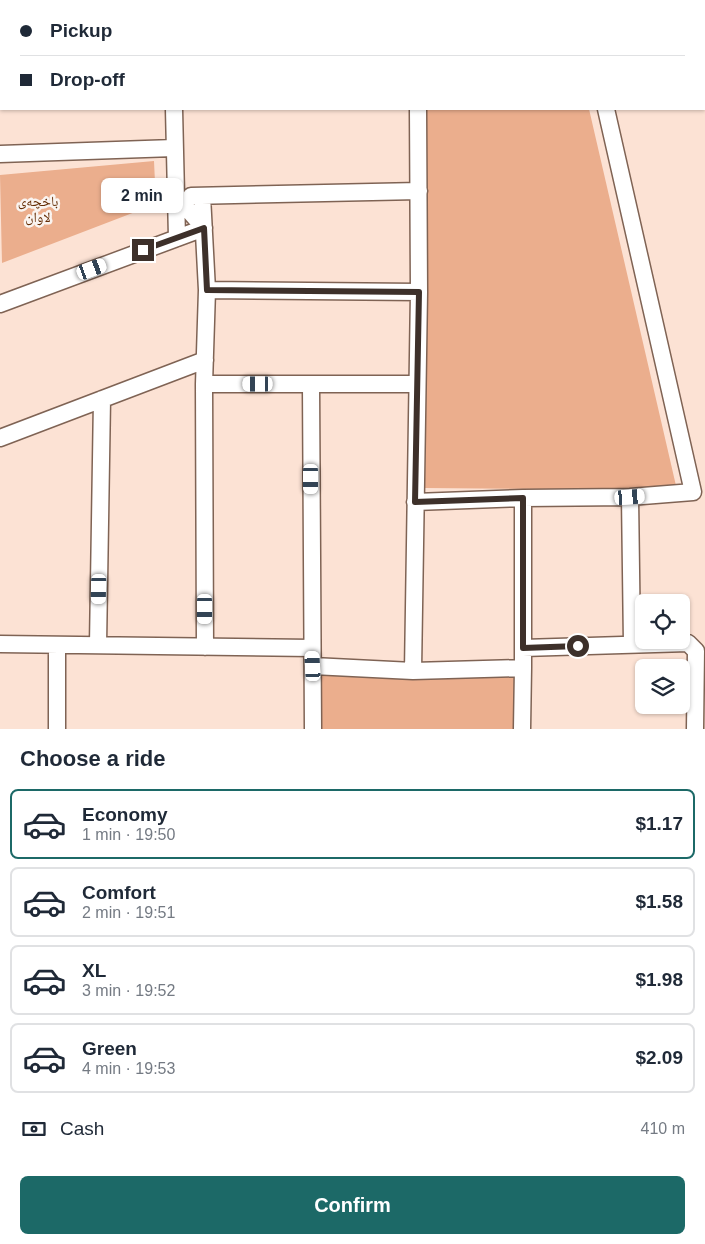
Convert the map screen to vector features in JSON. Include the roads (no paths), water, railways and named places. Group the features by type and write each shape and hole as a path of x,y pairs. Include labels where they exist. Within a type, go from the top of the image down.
{"street":[{"path":"174,110 177,238"},
{"path":"413,671 416,384 419,292 418,110"},
{"path":"415,502 630,497 693,492 606,110"},
{"path":"0,154 174,148"},
{"path":"176,196 419,191"},
{"path":"176,196 204,228"},
{"path":"177,238 202,196"},
{"path":"202,196 207,290 204,384 205,647"},
{"path":"0,304 204,228"},
{"path":"207,290 419,292"},
{"path":"0,438 205,360"},
{"path":"204,384 416,384"},
{"path":"311,385 314,729"},
{"path":"98,645 102,399"},
{"path":"630,497 632,644"},
{"path":"522,729 523,498"},
{"path":"523,648 688,643 696,652 695,729"},
{"path":"0,644 312,648"},
{"path":"57,645 57,729"},
{"path":"313,666 413,671 523,668"}],"park label":[{"name":"باخچەی لاوان","path":"38,210"}]}
